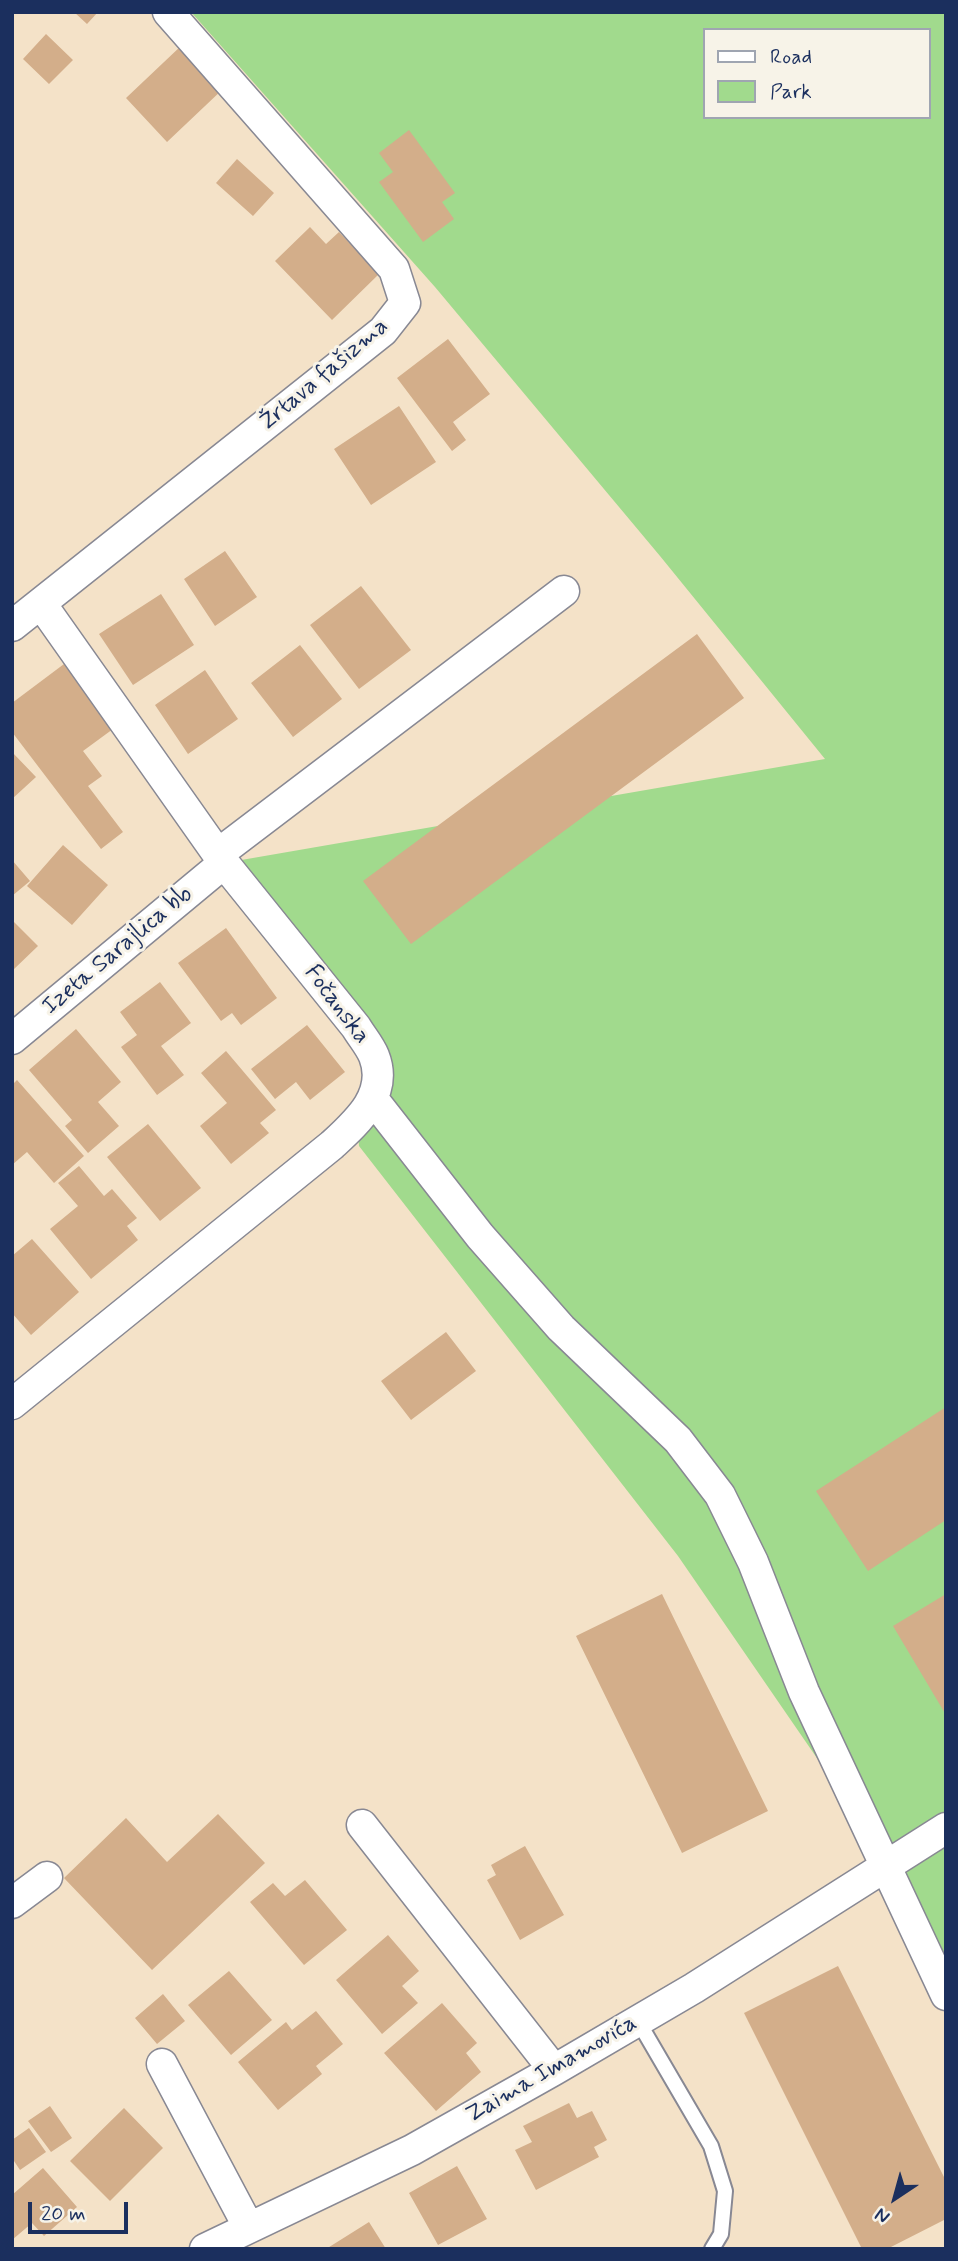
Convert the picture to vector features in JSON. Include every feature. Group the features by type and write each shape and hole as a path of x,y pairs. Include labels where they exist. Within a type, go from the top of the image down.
{"street":[{"name":"Žrtava fašizma","path":"14,621 41,605 383,331 405,303 394,269 168,12"},
{"name":"Izeta Sarajlica bb","path":"12,1039 221,858 564,592"},
{"name":"Fočanska","path":"41,605 221,858 356,1027 374,1055 380,1080 373,1099"},
{"path":"12,1404 332,1145 358,1122 373,1099 480,1236 561,1328 678,1440 720,1494 753,1562 804,1692 946,1995"},
{"path":"362,1825 554,2070"},
{"name":"Zaima Imamovića","path":"205,2249 412,2150 554,2070 694,1988 946,1828"},
{"path":"12,1903 47,1877"},
{"path":"162,2064 249,2228"}],"lane":[{"path":"638,2021 711,2146 725,2191 721,2234 712,2249"}],"green space":[{"path":"191,12 946,12 946,1995 854,1812 678,1556 359,1146 357,1122 379,1080 224,863 825,759 660,556 435,287"}],"building":[{"path":"74,12 98,12 87,24"},
{"path":"46,34 73,60 49,84 23,59"},
{"path":"182,45 224,88 167,142 126,98"},
{"path":"409,130 455,193 442,202 454,219 423,242 379,182 393,172 379,153"},
{"path":"237,159 274,193 253,216 216,183"},
{"path":"310,227 326,244 339,232 379,274 332,320 275,261"},
{"path":"448,339 490,394 453,422 466,440 452,451 397,378"},
{"path":"399,406 436,462 371,505 334,449"},
{"path":"225,551 257,597 215,626 184,579"},
{"path":"361,586 411,650 359,689 310,625"},
{"path":"161,594 194,645 133,685 99,634"},
{"path":"697,634 744,698 411,944 363,881"},
{"path":"300,645 342,699 293,737 251,683"},
{"path":"64,664 113,729 83,751 102,776 88,786 123,832 101,849 12,732 12,703"},
{"path":"205,670 238,719 188,754 155,705"},
{"path":"12,752 36,777 12,799"},
{"path":"63,845 108,885 72,925 27,886"},
{"path":"12,860 30,881 12,896"},
{"path":"12,920 38,946 12,971"},
{"path":"226,928 277,998 241,1025 232,1013 221,1021 178,963"},
{"path":"160,982 191,1023 161,1046 184,1075 157,1095 121,1047 137,1035 120,1012"},
{"path":"307,1025 345,1072 310,1100 296,1082 275,1099 251,1069"},
{"path":"76,1029 121,1082 98,1102 119,1126 88,1153 65,1126 72,1120 29,1070"},
{"path":"226,1051 276,1110 260,1123 269,1133 231,1164 200,1126 227,1103 201,1073"},
{"path":"17,1080 84,1156 54,1183 27,1152 12,1165 12,1085"},
{"path":"148,1124 201,1188 160,1221 107,1157"},
{"path":"79,1166 104,1196 112,1189 137,1218 127,1226 138,1240 91,1279 50,1229 78,1206 58,1183"},
{"path":"32,1239 79,1292 31,1335 12,1313 12,1256"},
{"path":"446,1332 476,1371 411,1420 381,1381"},
{"path":"946,1407 946,1520 868,1571 816,1491"},
{"path":"662,1594 768,1811 682,1853 576,1636"},
{"path":"946,1594 946,1715 893,1626"},
{"path":"218,1814 265,1863 152,1970 64,1878 126,1818 167,1862"},
{"path":"525,1846 564,1915 520,1940 487,1880 496,1875 491,1865"},
{"path":"305,1880 347,1930 304,1965 250,1902 273,1883 285,1896"},
{"path":"388,1935 419,1971 402,1986 418,2003 382,2034 336,1980"},
{"path":"838,1966 946,2181 946,2219 887,2249 862,2249 744,2013"},
{"path":"229,1971 272,2020 231,2055 188,2005"},
{"path":"163,1994 185,2021 157,2044 135,2018"},
{"path":"442,2003 477,2043 466,2053 481,2072 436,2111 384,2053"},
{"path":"316,2011 343,2044 316,2066 322,2074 278,2110 238,2062 286,2022 292,2030"},
{"path":"569,2103 577,2118 592,2111 607,2140 594,2147 599,2157 536,2190 515,2150 532,2142 523,2126"},
{"path":"50,2106 72,2138 51,2152 28,2121"},
{"path":"124,2108 163,2148 110,2201 70,2161"},
{"path":"29,2128 46,2152 20,2170 12,2158 12,2140"},
{"path":"457,2166 487,2219 438,2245 409,2193"},
{"path":"43,2168 77,2207 44,2236 32,2223 12,2240 12,2195"},
{"path":"369,2222 386,2249 326,2249"}]}
